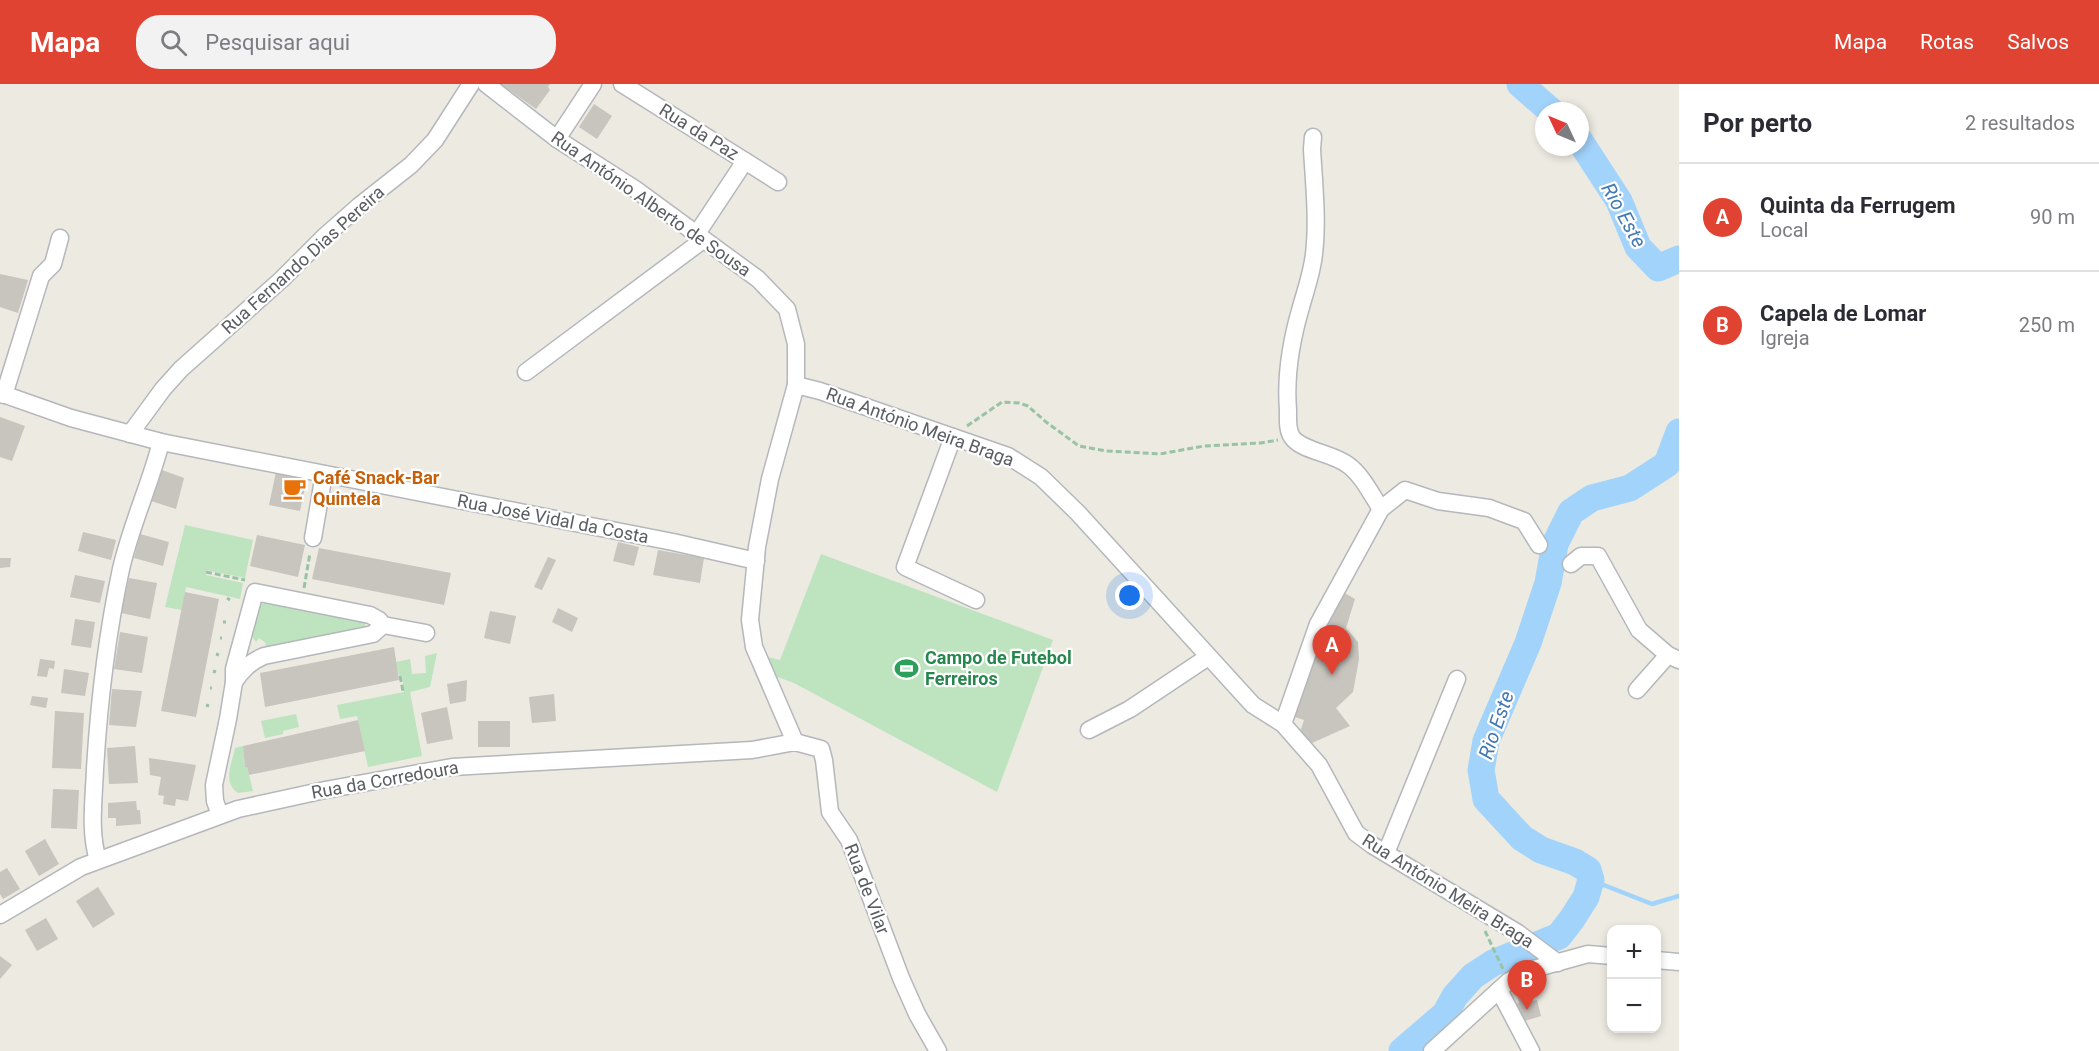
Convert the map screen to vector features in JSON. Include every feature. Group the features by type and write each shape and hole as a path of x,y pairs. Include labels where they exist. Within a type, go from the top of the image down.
{"street":[{"name":"Rua Fernando Dias Pereira","path":"130,434 143,413 181,369 267,293 333,228 411,165 435,140 471,84"},
{"name":"Rua António Alberto de Sousa","path":"486,84 557,138 635,189 758,279 787,309 796,344 796,380"},
{"path":"557,138 593,84"},
{"name":"Rua da Paz","path":"622,84 778,182"},
{"path":"1313,137 1316,235 1312,275 1301,305 1288,360 1286,386 1289,428 1298,443 1336,457 1350,466 1381,508"},
{"name":"Rua da Paz","path":"526,372 700,238 745,161"},
{"path":"2,394 41,276 53,264 60,238"},
{"path":"795,742 754,647 750,620 756,561 770,479 796,380"},
{"name":"Rua António Meira Braga","path":"796,380 831,395 1008,456 1041,477 1078,513 1253,705 1283,724 1319,765 1356,833 1518,933 1554,960"},
{"name":"Rua José Vidal da Costa","path":"2,394 71,418 161,442 673,542 756,561"},
{"path":"953,437 905,567 976,600"},
{"path":"98,860 95,846 94,801 97,736 109,641 121,568 161,442"},
{"path":"312,545 324,474"},
{"path":"1283,724 1318,624 1381,508 1405,490 1438,501 1488,508 1524,520 1539,545"},
{"path":"1571,564 1581,556 1598,556 1639,630 1674,657 1637,690"},
{"path":"220,815 215,801 214,785 234,682 234,669 255,592 370,615 383,625 426,633"},
{"path":"234,682 242,670 253,661 373,634 383,625"},
{"path":"245,628 248,641 264,657"},
{"path":"1089,730 1130,709 1208,657"},
{"path":"1386,853 1457,680"},
{"name":"Rua da Corredoura","path":"0,915 67,874 98,860 238,809 325,790 452,767 752,750 795,742"},
{"name":"Rua de Vilar","path":"795,742 821,749 830,812 849,840 901,978 917,1014 938,1051"},
{"path":"1432,1051 1509,981 1554,960 1588,954 1607,956"},
{"path":"1661,960 1679,962"},
{"path":"1499,990 1531,1051"}],"path":[{"path":"953,437 1002,402 1028,406 1079,446 1106,451 1160,454 1204,446 1261,443 1292,436"},
{"path":"303,592 312,545"},
{"path":"206,572 247,581"},
{"path":"400,676 403,690"},
{"path":"1491,945 1504,971"}],"green space":[{"path":"185,525 253,540 245,578 206,570 206,575 243,583 240,599 186,587 182,610 165,607"},
{"name":"Campo de Futebol Ferreiros","path":"821,554 1053,640 997,792 794,683 772,675 768,657 780,660"},
{"path":"266,602 365,621 365,627 361,631 268,650 264,648 266,643 259,638 256,642 251,635 260,605"},
{"path":"437,653 430,687 410,692 422,756 368,767 357,716 340,719 337,705 404,692 402,676 399,676 396,662 410,659 412,674 426,673 425,656"},
{"path":"296,714 299,727 265,738 261,721"},
{"path":"243,746 245,767 247,767 253,791 238,793 230,784 229,772 235,748"}],"building":[{"path":"501,84 550,84 548,87 550,90 536,109"},
{"path":"594,104 612,116 597,139 579,127"},
{"path":"0,274 28,280 18,313 0,307"},
{"path":"0,417 25,426 12,461 0,457"},
{"path":"162,470 184,478 176,509 151,501"},
{"path":"276,472 307,478 300,511 269,505"},
{"path":"83,532 116,540 111,560 78,551"},
{"path":"140,534 169,542 163,566 134,558"},
{"path":"257,535 305,545 298,577 250,566"},
{"path":"618,542 639,547 634,566 613,561"},
{"path":"319,548 451,573 444,605 312,579"},
{"path":"658,550 704,558 700,583 653,575"},
{"path":"548,557 556,560 542,590 534,587"},
{"path":"0,558 11,558 10,567 0,568"},
{"path":"75,575 105,581 100,603 70,597"},
{"path":"129,578 157,583 150,619 121,613"},
{"path":"185,592 219,599 196,717 161,711"},
{"path":"1343,592 1355,599 1346,628 1358,642 1359,659 1353,692 1336,708 1350,726 1312,743 1300,732 1304,720 1295,717 1317,648"},
{"path":"558,608 578,618 572,632 552,622"},
{"path":"490,611 516,616 510,644 484,638"},
{"path":"75,619 95,622 91,648 71,645"},
{"path":"120,632 148,637 142,673 114,669"},
{"path":"394,647 399,680 265,707 260,673"},
{"path":"40,659 55,661 54,669 49,668 47,677 37,676"},
{"path":"64,669 89,673 85,696 61,693"},
{"path":"467,680 466,701 450,704 447,684"},
{"path":"112,689 142,691 136,727 109,725"},
{"path":"554,694 556,721 532,723 529,697"},
{"path":"32,696 48,698 46,708 30,705"},
{"path":"447,707 453,739 427,744 421,713"},
{"path":"55,711 84,713 81,769 52,768"},
{"path":"358,720 365,751 249,775 245,767 243,746"},
{"path":"478,721 510,721 510,747 478,747"},
{"path":"135,746 138,783 109,784 107,748"},
{"path":"149,758 196,765 188,801 176,799 175,806 163,804 164,796 158,795 161,777 150,775"},
{"path":"53,789 79,790 77,829 51,828"},
{"path":"136,801 137,810 140,810 141,824 116,826 116,818 108,818 108,803"},
{"path":"45,839 59,864 39,876 25,851"},
{"path":"7,868 20,889 3,899 0,894 0,872"},
{"path":"98,887 115,914 93,928 76,901"},
{"path":"46,918 58,939 37,951 25,930"},
{"path":"0,956 12,965 0,979"},
{"path":"1527,992 1530,1002 1537,1000 1541,1016 1518,1023 1512,1005 1519,1003 1517,995"}],"waterway":[{"name":"Rio Este","path":"1520,84 1541,102"},
{"name":"Rio Este","path":"1589,155 1619,201 1638,247 1658,268 1679,259"},
{"name":"Rio Este","path":"1402,1051 1445,1014 1455,996 1473,976 1493,963 1559,936 1586,897 1591,880 1588,870 1575,862 1541,850 1522,838 1486,799 1481,770 1486,741 1528,643 1548,583 1555,544 1571,512 1592,498 1630,488 1667,464 1679,432"},
{"path":"1591,880 1652,904 1679,896"}],"place":[{"name":"Café Snack-Bar Quintela","path":"295,488"},
{"name":"Campo de Futebol Ferreiros","path":"907,668"},
{"name":"Quinta da Ferrugem","path":"1332,675"},
{"name":"Capela de Lomar","path":"1527,1010"}]}
